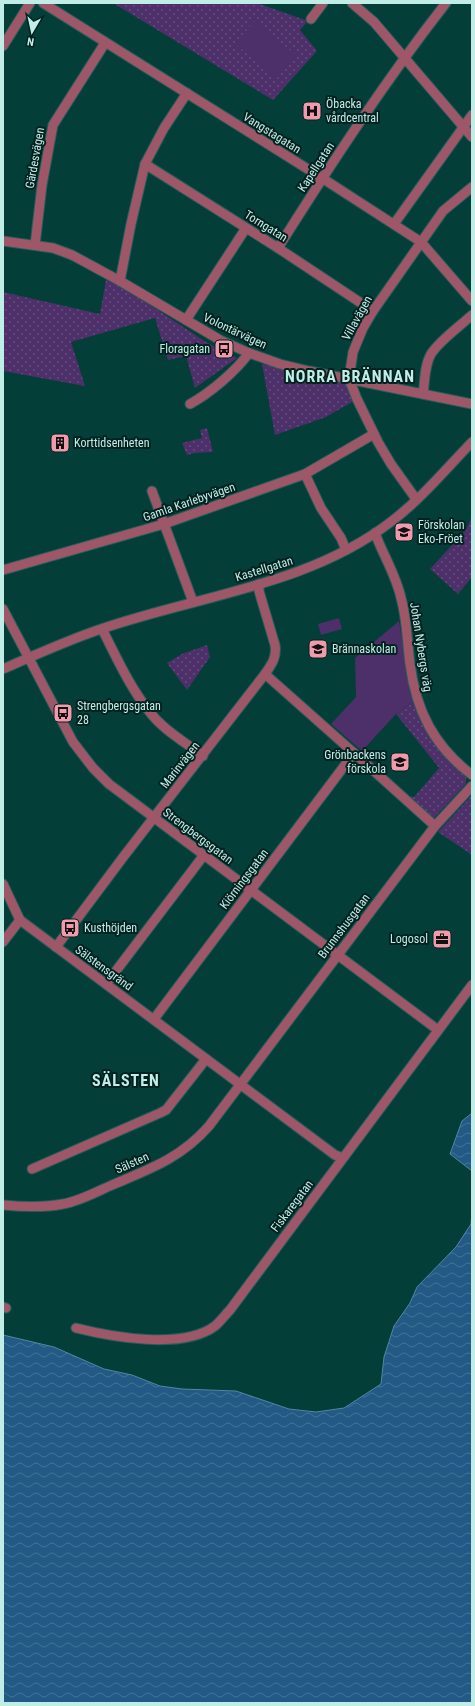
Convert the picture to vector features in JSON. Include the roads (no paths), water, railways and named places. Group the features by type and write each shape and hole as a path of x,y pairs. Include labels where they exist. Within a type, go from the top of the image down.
{"street":[{"path":"3,46 30,3"},
{"name":"Vangstagatan","path":"43,3 421,242 472,301"},
{"path":"311,19 323,3"},
{"path":"352,3 374,22 472,137"},
{"name":"Kapellgatan","path":"278,248 322,178 404,58 446,3"},
{"name":"Gärdesvägen","path":"34,245 42,185 53,125 105,43"},
{"path":"120,281 145,164 164,128 187,93"},
{"path":"394,224 472,115"},
{"name":"Torngatan","path":"145,164 278,248 373,311"},
{"name":"Villavägen","path":"349,379 353,352 363,328 373,311 443,211 472,188"},
{"path":"186,320 246,228"},
{"name":"Volontärvägen","path":"3,241 53,248 72,255 120,281 220,340 249,353 280,364 472,404"},
{"path":"423,394 430,355 435,348 472,315"},
{"path":"190,404 198,400 242,363 249,353"},
{"path":"349,379 374,434 391,464 416,499"},
{"name":"Gamla Karlebyvägen","path":"3,570 164,524 305,474 374,434"},
{"name":"Kastellgatan","path":"3,669 102,629 303,570 346,550 393,521 472,442"},
{"path":"305,474 321,508 341,538 346,550"},
{"path":"152,491 194,602"},
{"name":"Johan Nybergs väg","path":"374,533 397,583 401,598 414,688 423,714 431,732 442,747 472,775"},
{"name":"Marinvägen","path":"56,947 203,756 273,662 276,651 259,584"},
{"name":"Strengbergsgatan","path":"3,609 73,742 82,755 109,784 250,891 438,1030"},
{"path":"102,629 137,694 149,712 164,726 203,756"},
{"path":"265,674 435,826"},
{"name":"Kiörningsgatan","path":"154,1019 354,753"},
{"name":"Brunnshusgatan","path":"240,1084 435,826 472,786"},
{"path":"106,984 204,855"},
{"name":"Sälstensgränd","path":"3,884 20,920 335,1155 343,1158"},
{"path":"3,942 20,920"},
{"name":"Fiskaregatan","path":"76,1328 106,1335 140,1339 161,1339 194,1335 215,1326 230,1310 472,984"},
{"path":"32,1169 166,1110 206,1059"},
{"name":"Sälsten","path":"3,1205 39,1207 66,1204 164,1162 180,1153 196,1141 240,1084"}],"water":[{"path":"472,1113 472,1171 450,1154 462,1121"},
{"path":"472,1211 472,1703 3,1703 3,1335 54,1347 104,1369 132,1375 160,1386 182,1389 236,1391 289,1409 316,1412 344,1408 381,1384 384,1357 394,1326 410,1303 417,1287 456,1247 471,1224"}],"place":[{"name":"Öbacka vårdcentral","path":"312,111"},
{"name":"Floragatan","path":"224,349"},
{"name":"Korttidsenheten","path":"60,443"},
{"name":"Förskolan Eko-Fröet","path":"404,532"},
{"name":"Brännaskolan","path":"318,649"},
{"name":"Strengbergsgatan 28","path":"63,713"},
{"name":"Grönbackens förskola","path":"400,762"},
{"name":"Kusthöjden","path":"70,928"},
{"name":"Logosol","path":"442,939"}],"district":[{"name":"NORRA BRÄNNAN","path":"350,376"},
{"name":"SÄLSTEN","path":"126,1080"}]}
